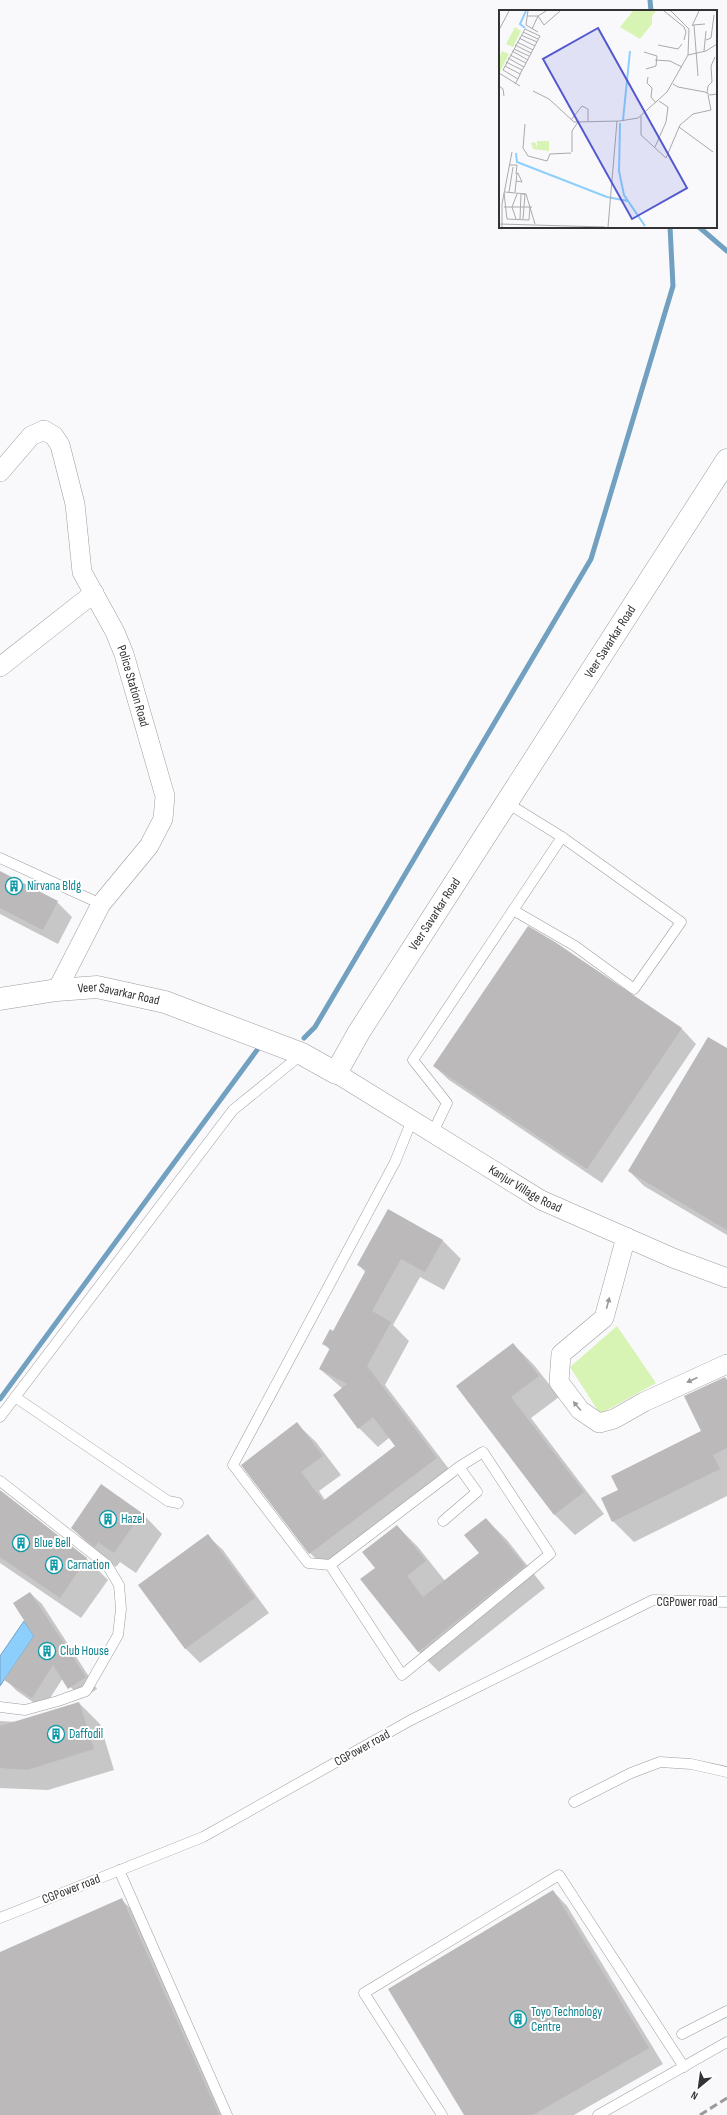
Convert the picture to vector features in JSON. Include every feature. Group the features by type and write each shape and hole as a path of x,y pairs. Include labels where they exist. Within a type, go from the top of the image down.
{"street":[{"name":"Police Station Road","path":"0,472 31,436 44,430 54,436 60,445 75,504 82,572 115,632 124,654 166,796 163,819 149,846 101,904 57,990"},
{"name":"Veer Savarkar Road","path":"0,999 57,990 97,987 165,1002 340,1067 355,1039 727,460"},
{"path":"0,667 94,594"},
{"name":"Kanjur Village Road","path":"340,1067 412,1120 541,1200 673,1258 727,1278"},
{"path":"626,1237 604,1318 561,1354 559,1382 580,1410 599,1423 614,1419 644,1402 727,1364"}],"lane":[{"path":"507,803 562,837 681,922 634,989 575,946 514,910"},
{"path":"433,1132 448,1103 413,1060 562,837"},
{"path":"0,858 101,904"},
{"path":"0,1417 233,1110 302,1054"},
{"path":"330,1565 402,1675 550,1554 482,1452 459,1467 330,1565 308,1563 233,1465 396,1162 412,1120"},
{"path":"15,1397 168,1500 178,1503"},
{"path":"443,1521 477,1492 459,1467"},
{"path":"0,1481 107,1565 119,1585 121,1609 118,1635 86,1690 58,1701 25,1710 0,1707"},
{"name":"CGPower road","path":"0,1918 203,1837 411,1720 653,1600 727,1602"},
{"path":"574,1802 631,1773 660,1762 691,1764 727,1772"},
{"path":"119,1870 227,2115"},
{"path":"442,2115 364,1993 559,1875 684,2067"},
{"path":"682,2034 727,2011"},
{"path":"598,2115 727,2042"}],"green space":[{"path":"617,1326 656,1383 600,1414 570,1367"}],"water":[{"path":"24,1621 34,1636 0,1686 0,1656"}],"building":[{"name":"Nirvana Bldg","path":"0,871 58,901 43,930 0,908"},
{"path":"528,926 555,942 682,1028 587,1169 433,1066"},
{"path":"708,1037 727,1048 727,1230 628,1171"},
{"path":"388,1209 443,1240 425,1272 401,1259 372,1311 391,1322 367,1366 437,1458 309,1554 241,1465 297,1422 323,1456 301,1472 323,1501 395,1446 373,1417 358,1429 333,1395 347,1384 319,1369 330,1348 322,1344 330,1329 333,1331 366,1270 357,1265"},
{"path":"513,1343 539,1376 511,1397 584,1492 554,1515 456,1386"},
{"path":"725,1377 727,1380 727,1448 713,1455 720,1469 612,1522 601,1498 618,1490 611,1476 701,1431 684,1396"},
{"name":"Hazel","path":"101,1484 142,1513 114,1553 98,1542 95,1547 71,1528"},
{"path":"0,1490 87,1558 60,1598 0,1557"},
{"path":"486,1518 525,1566 418,1652 360,1579 375,1568 362,1552 397,1525 426,1561 407,1576 423,1597 479,1553 464,1535"},
{"path":"208,1534 255,1598 185,1649 138,1585"},
{"name":"Club House","path":"30,1592 86,1677 68,1689 53,1665 32,1698 4,1680 34,1636 13,1603"},
{"name":"Daffodil","path":"79,1702 94,1749 27,1770 0,1768 0,1726"},
{"name":"Toyo Technology Centre","path":"553,1890 649,2048 533,2115 464,2115 388,1989"},
{"path":"122,1898 219,2115 0,2115 0,1952"}],"waterway":[{"path":"650,0 651,10"},
{"path":"304,1038 315,1027 591,559 673,286 670,228"},
{"path":"700,228 727,251"},
{"path":"0,1399 260,1046"}],"railway":[{"path":"700,2115 727,2098"}],"place":[{"name":"Nirvana Bldg","path":"14,886"},
{"name":"Hazel","path":"108,1519"},
{"name":"Blue Bell","path":"21,1543"},
{"name":"Carnation","path":"54,1565"},
{"name":"Club House","path":"47,1651"},
{"name":"Daffodil","path":"56,1734"},
{"name":"Toyo Technology Centre","path":"518,2019"}]}
